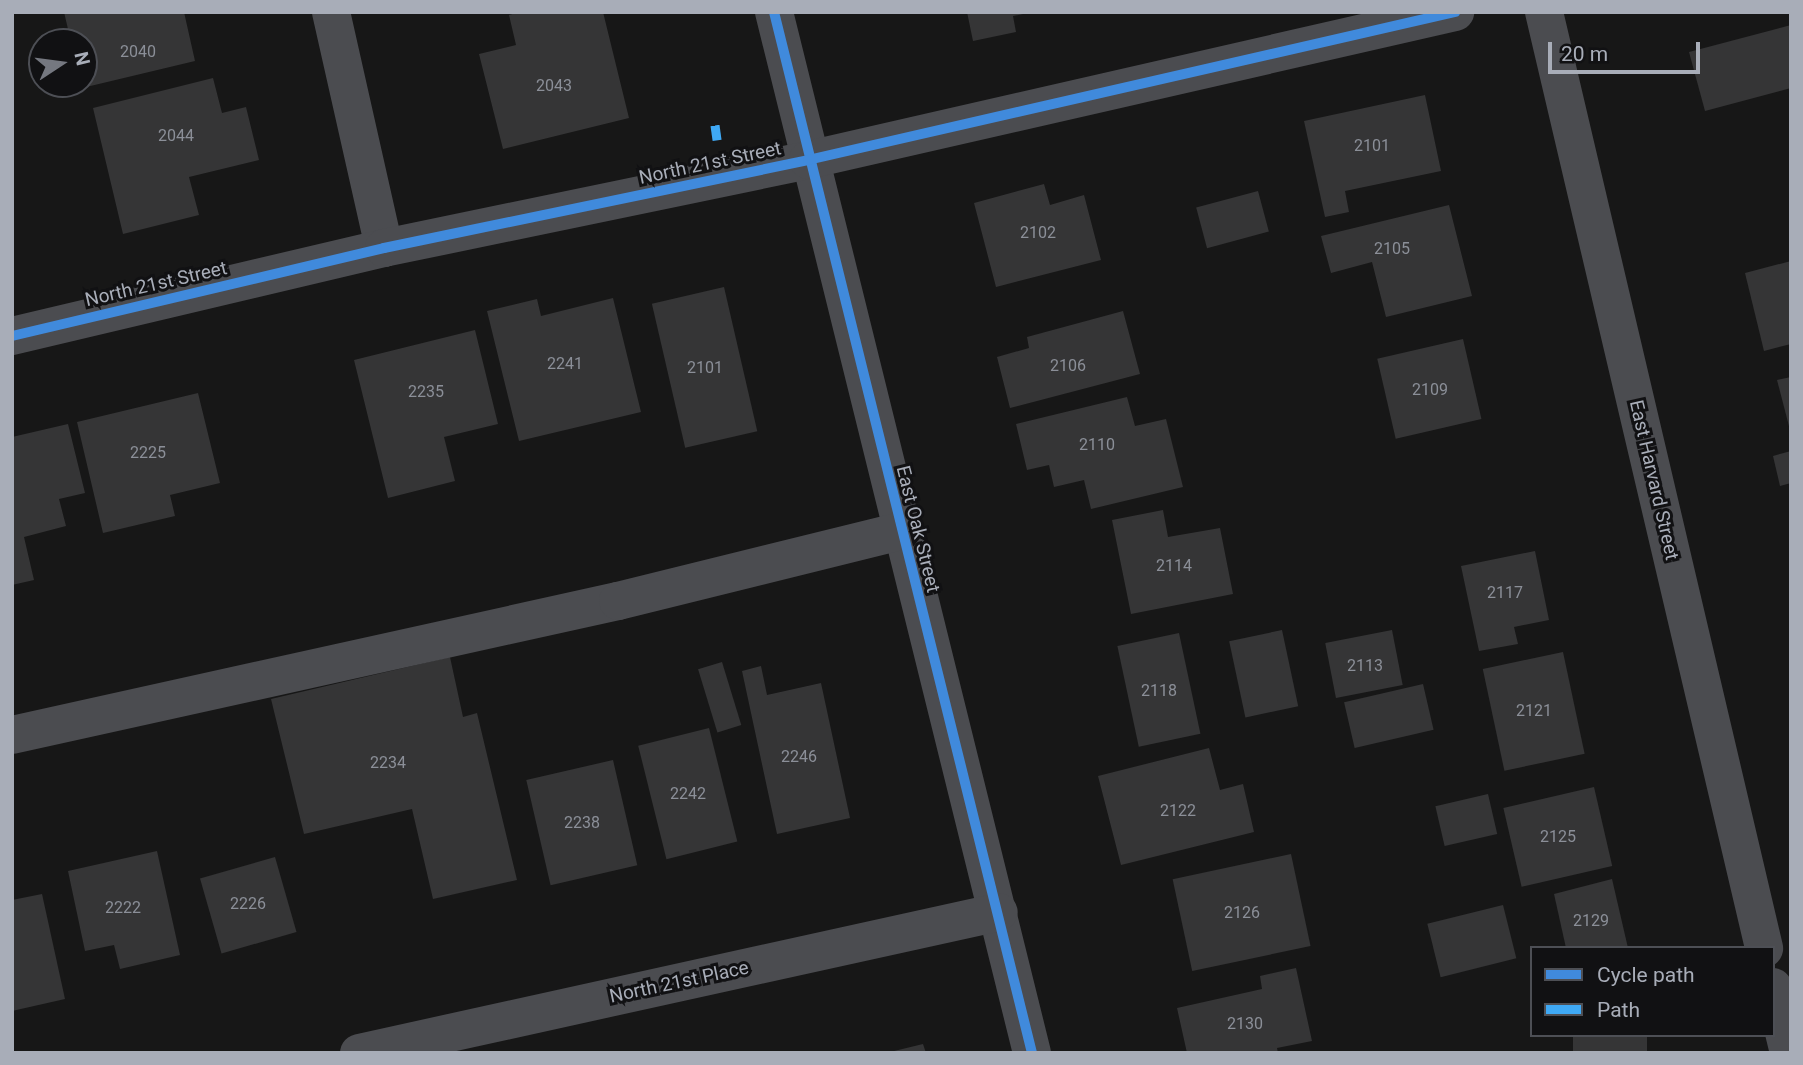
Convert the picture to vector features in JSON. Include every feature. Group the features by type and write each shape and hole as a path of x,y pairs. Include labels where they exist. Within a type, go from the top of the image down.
{"street":[{"path":"331,12 384,248"},
{"name":"East Oak Street","path":"774,12 808,160 900,531 999,912 1032,1053"},
{"name":"North 21st Street","path":"12,336 384,248 808,160 1455,12"},
{"name":"East Harvard Street","path":"1544,12 1764,946"},
{"path":"12,734 618,601 900,531"},
{"name":"North 21st Place","path":"359,1053 999,912"},
{"path":"1775,995 1789,1053"}],"building":[{"path":"64,12 184,12 195,61 98,84 98,28 68,28"},
{"path":"519,12 603,12 629,118 503,149 479,54 516,45 509,15"},
{"path":"967,12 1028,13 1013,16 1016,32 973,41"},
{"path":"1791,25 1791,88 1705,111 1689,52"},
{"path":"213,78 222,113 246,107 259,160 189,177 199,215 123,234 93,108"},
{"path":"1425,95 1441,171 1345,191 1349,212 1325,217 1304,121"},
{"path":"1044,184 1050,205 1084,195 1101,260 996,287 974,203"},
{"path":"1258,191 1269,232 1207,248 1196,208"},
{"path":"1449,205 1472,296 1386,317 1372,262 1331,273 1321,236"},
{"path":"1791,261 1791,344 1764,351 1745,273"},
{"path":"724,287 757,431 685,448 652,304"},
{"path":"613,298 641,412 519,441 487,311 537,299 541,316"},
{"path":"1123,311 1140,374 1010,408 997,357 1029,348 1027,337"},
{"path":"475,330 498,424 444,437 455,481 388,498 354,360"},
{"path":"1463,339 1481,419 1396,439 1377,359"},
{"path":"1791,377 1791,430 1790,430 1777,380"},
{"path":"198,393 220,483 170,495 175,516 103,533 77,422"},
{"path":"1127,397 1135,426 1166,419 1183,487 1091,509 1084,480 1054,487 1049,465 1027,470 1016,424"},
{"path":"68,424 85,493 59,499 66,526 24,537 34,580 12,585 12,437"},
{"path":"1791,451 1791,483 1780,486 1773,456"},
{"path":"1163,510 1168,537 1220,528 1233,594 1131,614 1112,520"},
{"path":"1535,551 1549,620 1514,627 1518,644 1479,651 1461,566"},
{"path":"1282,630 1298,706 1245,718 1229,641"},
{"path":"1392,630 1403,685 1336,698 1325,643"},
{"path":"1179,633 1200,734 1139,747 1117,646"},
{"path":"1563,652 1585,754 1504,771 1483,669"},
{"path":"450,657 463,717 477,713 517,880 433,899 412,809 304,834 271,699"},
{"path":"722,662 741,725 717,732 698,669"},
{"path":"761,666 767,695 821,683 850,818 777,834 742,671"},
{"path":"1423,684 1434,730 1355,748 1344,702"},
{"path":"709,728 737,842 666,859 638,746"},
{"path":"1209,748 1220,790 1243,784 1254,832 1121,865 1098,776"},
{"path":"613,760 637,865 551,885 526,780"},
{"path":"1594,787 1612,866 1522,887 1503,808"},
{"path":"1488,794 1497,834 1445,846 1435,806"},
{"path":"157,851 180,955 120,969 114,945 85,951 68,871"},
{"path":"1291,854 1311,946 1192,971 1173,879"},
{"path":"275,857 296,932 222,953 200,878"},
{"path":"1612,879 1628,946 1566,946 1554,894"},
{"path":"42,894 65,999 12,1011 12,900"},
{"path":"1503,905 1516,958 1441,977 1427,924"},
{"path":"1296,968 1312,1041 1277,1048 1278,1053 1187,1053 1177,1008 1262,989 1260,976"},
{"path":"1573,1037 1647,1037 1647,1053 1573,1053"},
{"path":"923,1044 926,1053 890,1053 890,1052"}],"marked path":[{"path":"715,125 717,140"}],"cycle path":[{"path":"774,12 1032,1053"},
{"path":"12,336 384,248 808,160 1455,12"}]}
